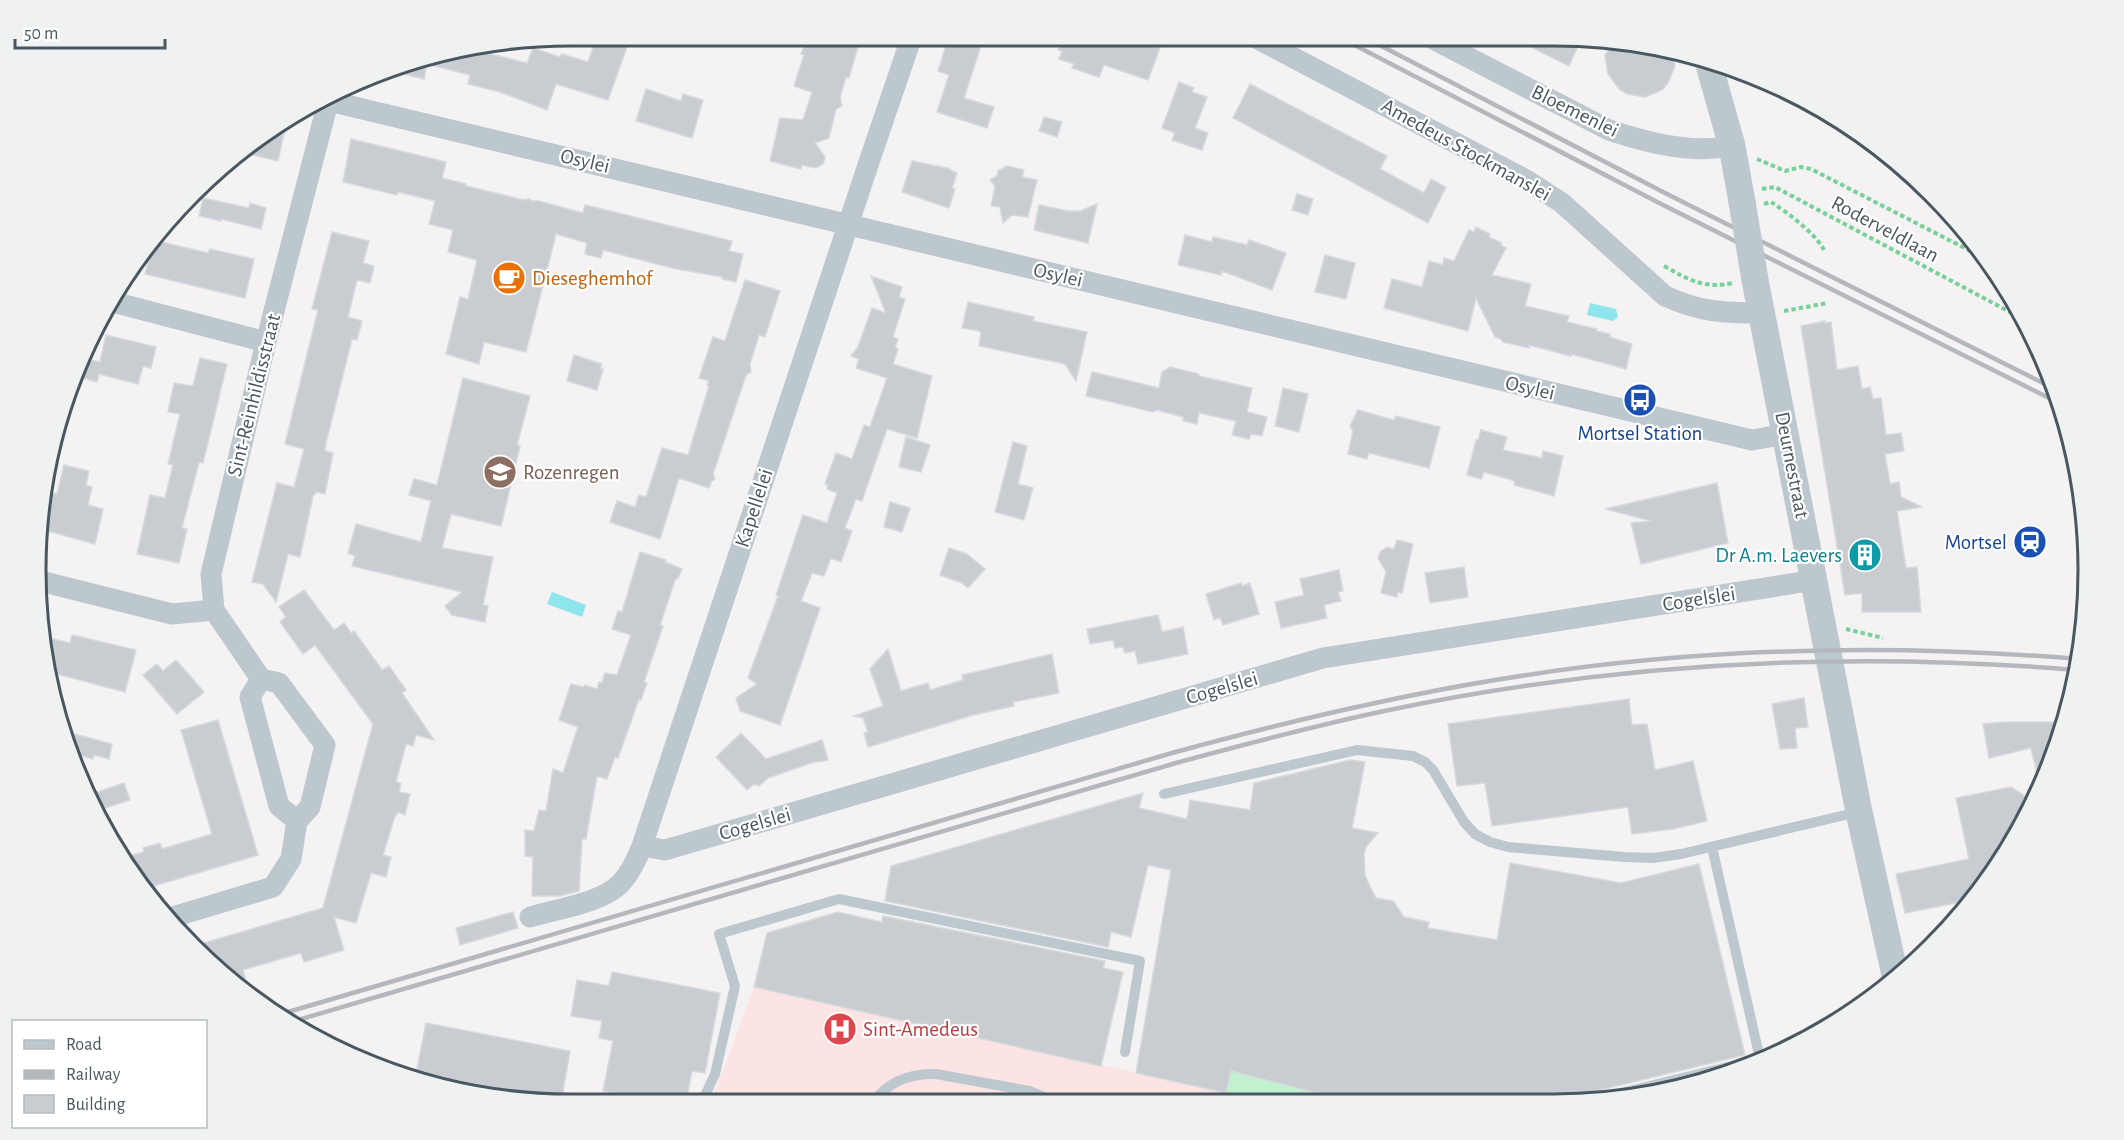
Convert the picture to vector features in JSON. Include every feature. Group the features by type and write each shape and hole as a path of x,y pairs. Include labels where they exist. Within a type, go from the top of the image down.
{"street":[{"name":"Kapellelei","path":"530,917 599,897 610,891 628,874 642,846 909,46"},
{"name":"Amedeus Stockmanslei","path":"1271,46 1528,181 1562,203 1665,296 1679,303 1710,312 1772,312"},
{"name":"Bloemenlei","path":"1446,46 1609,130 1632,138 1672,146 1743,152"},
{"name":"Deurnestraat","path":"1712,71 1743,152 1756,198 1755,280 1772,312 1786,434 1859,812 1894,968"},
{"name":"Osylei","path":"333,103 1752,440 1786,434"},
{"name":"Sint-Reinhildisstraat","path":"297,821 310,807 325,745 279,683 261,678 214,610 211,574 266,342 328,106"},
{"path":"120,304 266,342"},
{"name":"Cogelslei","path":"642,846 665,850 1323,658 1815,580"},
{"path":"47,583 172,614 214,610"},
{"path":"177,916 273,887 291,860 297,821 279,806 250,698 261,678"}],"lane":[{"path":"1164,794 1357,750 1413,756 1425,762 1433,770 1464,822 1475,834 1490,842 1508,847 1653,858 1681,854 1859,812"},
{"path":"1712,847 1758,1052"},
{"path":"706,1094 715,1074 735,986 719,934 839,899 1140,961 1125,1052"},
{"path":"879,1094 897,1081 923,1073 1037,1094"}],"path":[{"path":"1743,152 1785,171 1801,167 1811,169 1968,250"},
{"name":"Roderveldlaan","path":"1756,198 1775,188 2009,312"},
{"path":"1756,198 1772,202 1781,208 1820,242 1824,250"},
{"path":"1772,312 1828,303"},
{"path":"1825,630 1842,628 1883,638"}],"shaded area":[{"name":"Sint-Amedeus","path":"754,987 1226,1093 1231,1071 1320,1094 714,1094"}],"green space":[{"path":"1231,1071 1320,1094 1226,1094"}],"water":[{"path":"1590,303 1616,309 1618,317 1613,321 1587,315"},
{"path":"552,592 586,605 582,617 547,604"}],"building":[{"path":"594,46 627,47 608,100 556,84 547,110 500,92 468,84 470,75 431,65 488,53 527,63 534,48 560,57 562,54 588,62"},
{"path":"804,46 858,46 849,78 846,77 840,98 842,106 836,109 829,138 815,143 825,157 823,164 816,168 802,165 801,169 770,161 780,118 803,120 812,92 794,86 804,55 801,54"},
{"path":"946,46 981,46 964,98 994,107 987,128 937,112 949,75 938,71"},
{"path":"1060,46 1155,46 1160,48 1148,80 1104,65 1099,77 1072,68 1074,64 1059,59 1062,51 1058,50"},
{"path":"1529,46 1577,47 1569,66"},
{"path":"1609,50 1622,51 1674,61 1675,66 1668,83 1662,90 1645,97 1627,94 1619,89 1608,74 1605,55"},
{"path":"426,67 424,79 403,74"},
{"path":"1179,82 1194,88 1192,92 1207,97 1195,128 1208,133 1202,150 1172,140 1175,133 1162,128"},
{"path":"1250,84 1387,156 1380,169 1424,193 1431,179 1446,187 1428,223 1233,118"},
{"path":"646,89 681,101 683,94 703,100 692,138 636,121"},
{"path":"1044,117 1062,122 1057,137 1039,131"},
{"path":"284,132 278,161 251,155"},
{"path":"351,139 446,162 442,178 466,184 466,186 583,213 585,205 732,241 729,251 743,254 736,282 603,250 601,258 585,254 587,243 556,234 526,352 484,342 479,364 446,354 460,297 468,299 477,260 448,252 453,230 429,224 435,201 398,192 397,195 343,182"},
{"path":"912,161 947,168 957,173 949,208 902,192"},
{"path":"1007,166 1024,170 1022,177 1037,180 1028,217 1012,215 1003,223 1000,207 991,206 995,186 990,180 997,176 998,171"},
{"path":"1297,194 1313,199 1308,215 1292,210"},
{"path":"203,198 249,208 250,203 266,208 261,229 199,216"},
{"path":"1097,204 1088,243 1034,230 1039,205 1080,211"},
{"path":"1476,227 1490,234 1489,237 1502,243 1501,245 1506,248 1492,275 1531,284 1525,306 1569,316 1567,322 1597,329 1596,331 1610,334 1610,337 1632,344 1626,369 1571,354 1571,356 1529,345 1529,348 1503,342 1495,337 1476,298 1468,331 1384,308 1392,279 1422,287 1429,261 1443,265 1444,258 1454,261 1469,230 1474,232"},
{"path":"332,232 369,241 363,263 374,266 370,283 357,280 348,317 362,321 357,340 352,339 326,443 325,451 333,453 325,494 317,492 313,496 300,557 288,554 276,602 263,584 252,582 277,483 294,487 304,449 285,444 318,310 312,309"},
{"path":"1185,235 1212,242 1213,237 1247,245 1249,240 1286,253 1272,290 1222,271 1221,275 1178,265"},
{"path":"162,242 208,253 210,249 254,259 245,298 145,274 148,260"},
{"path":"1325,255 1355,263 1346,299 1315,292"},
{"path":"871,276 902,287 899,297 905,299 893,337 898,339 895,347 898,349 893,364 932,376 917,438 887,429 862,501 856,499 845,528 852,531 841,562 831,558 824,576 812,573 801,601 820,608 780,725 740,711 736,698 757,684 748,678 778,596 776,595 803,515 827,523 837,493 827,489 828,485 825,484 836,453 852,459 864,425 870,427 887,378 856,368 859,359 851,356 858,347 872,308 886,313"},
{"path":"745,280 780,291 765,337 759,335 750,364 751,372 746,375 713,474 715,479 709,488 679,478 660,539 610,522 617,501 635,507 639,495 646,497 662,448 688,455 709,386 707,385 709,381 699,378 713,337 725,341"},
{"path":"968,302 1034,317 1033,321 1087,332 1076,381 1065,364 979,346 981,333 962,328"},
{"path":"1825,321 1825,323 1831,322 1837,370 1858,366 1862,389 1870,387 1873,399 1881,398 1886,435 1901,433 1904,451 1885,454 1890,484 1899,482 1901,497 1922,507 1897,511 1906,568 1917,567 1921,612 1862,612 1862,593 1845,595 1801,326"},
{"path":"106,335 156,347 151,368 143,366 138,384 99,374 97,382 83,378 90,360 100,362"},
{"path":"574,355 602,364 600,369 603,369 597,390 567,381"},
{"path":"200,358 227,364 203,463 199,462 182,528 187,529 179,563 137,554 150,495 165,498 173,465 168,464 180,414 168,412 174,383 193,386"},
{"path":"1170,367 1252,388 1247,412 1267,417 1262,436 1251,434 1249,439 1232,435 1236,421 1199,413 1197,424 1183,421 1183,417 1157,410 1153,412 1086,396 1092,372 1159,388 1162,372"},
{"name":"Rozenregen","path":"463,378 530,396 517,445 520,446 501,526 451,514 442,548 493,557 483,605 488,606 485,622 452,615 445,606 462,592 352,566 355,556 348,553 356,524 421,542 431,501 409,495 414,479 437,485"},
{"path":"1283,388 1308,394 1299,432 1275,426"},
{"path":"1358,410 1394,420 1396,416 1440,427 1429,468 1369,453 1367,459 1348,454 1353,431 1350,426"},
{"path":"1481,430 1507,437 1503,450 1542,458 1543,451 1563,456 1554,496 1514,485 1515,481 1484,472 1481,479 1467,475 1476,440"},
{"path":"906,437 930,445 921,472 899,467"},
{"path":"1013,442 1027,446 1018,484 1033,488 1024,520 995,512"},
{"path":"64,465 89,471 86,485 92,487 88,505 103,509 95,544 48,531 53,493 57,494"},
{"path":"1717,483 1728,543 1641,564 1631,523 1651,521 1605,509"},
{"path":"890,502 910,508 902,532 884,527"},
{"path":"1397,540 1413,544 1402,593 1398,592 1397,597 1381,593 1386,572 1378,558 1380,552 1387,547 1394,549"},
{"path":"949,548 967,554 985,569 968,588 962,583 940,575"},
{"path":"640,552 666,560 665,562 682,569 675,580 660,625 663,626 644,682 647,683 618,758 615,757 607,779 597,776 586,839 582,839 579,891 560,896 532,896 533,857 525,856 525,830 534,831 539,810 546,811 553,769 563,773 578,727 559,720 571,684 597,689 605,673 617,675 631,635 612,629 618,611 622,612"},
{"path":"1464,567 1468,597 1430,603 1425,573"},
{"path":"1339,570 1343,591 1338,592 1341,601 1324,605 1327,618 1281,628 1275,602 1304,595 1300,579"},
{"path":"1241,583 1242,586 1250,583 1259,614 1223,625 1220,617 1214,620 1206,594"},
{"path":"304,590 334,630 344,623 351,633 354,631 382,670 389,666 406,690 402,693 434,740 416,735 413,746 406,744 396,782 401,783 399,792 410,794 405,815 398,812 395,816 383,855 391,857 386,877 371,873 356,923 334,917 344,950 304,962 301,953 243,970 246,981 203,943 323,908 373,724 315,645 303,654 280,622 286,617 279,607"},
{"path":"1158,615 1162,632 1183,627 1188,654 1138,664 1135,651 1125,653 1123,647 1115,648 1113,640 1090,644 1087,629"},
{"path":"72,635 136,650 125,692 57,674 51,638 70,643"},
{"path":"888,649 901,691 928,683 930,690 963,680 962,675 1052,654 1059,693 1013,702 1014,706 973,715 868,747 864,733 868,732 863,718 854,716 883,706 870,669"},
{"path":"176,660 204,692 177,714 143,675 157,664 163,671"},
{"path":"1804,698 1808,727 1795,728 1797,748 1780,749 1772,704"},
{"path":"1629,699 1632,725 1647,724 1655,770 1693,761 1707,821 1673,829 1632,834 1628,807 1492,826 1485,783 1457,786 1448,724"},
{"path":"218,720 258,855 153,886 131,855 144,852 143,848 160,843 162,849 212,834 181,730"},
{"path":"2055,722 2037,773 2031,748 1989,758 1983,724"},
{"path":"741,733 766,759 822,740 828,760 811,763 768,778 759,786 754,784 747,790 716,757"},
{"path":"73,734 112,744 109,759 94,755 93,759 81,755"},
{"path":"1350,760 1365,762 1352,828 1378,833 1366,847 1365,875 1376,898 1393,901 1404,917 1429,922 1428,928 1497,940 1510,863 1621,883 1699,864 1745,1055 1588,1092 1320,1094 1231,1071 1226,1093 1136,1073 1171,870 1148,865 1131,937 1111,932 1108,947 885,901 891,866 1143,793 1139,808 1187,819 1190,800 1250,810 1254,783"},
{"path":"124,783 130,800 104,808 96,793"},
{"path":"2011,787 2026,797 1989,861 1958,903 1905,913 1896,874 1969,859 1956,798"},
{"path":"513,912 518,928 460,945 456,928"},
{"path":"838,912 882,922 883,916 1105,961 1103,968 1123,972 1101,1066 754,987 767,933"},
{"path":"612,972 720,993 705,1073 692,1071 688,1094 619,1094 603,1091 613,1041 599,1038 602,1021 571,1016 577,980 609,986"},
{"path":"426,1023 570,1051 563,1094 502,1089 417,1070"}],"railway":[{"path":"1356,46 1665,206 2048,398"},
{"path":"1381,46 1667,194 2043,383"},
{"path":"289,1012 1172,753 1304,719 1437,690 1596,666 1734,654 1872,650 1941,651 2069,658"},
{"path":"301,1019 1176,763 1308,728 1389,710 1559,681 1731,665 1904,662 1990,664 2067,669"}],"place":[{"name":"Dieseghemhof","path":"509,278"},
{"name":"Mortsel Station","path":"1640,400"},
{"name":"Rozenregen","path":"500,472"},
{"name":"Mortsel","path":"2030,542"},
{"name":"Dr A.m. Laevers","path":"1865,555"},
{"name":"Sint-Amedeus","path":"840,1029"}]}
